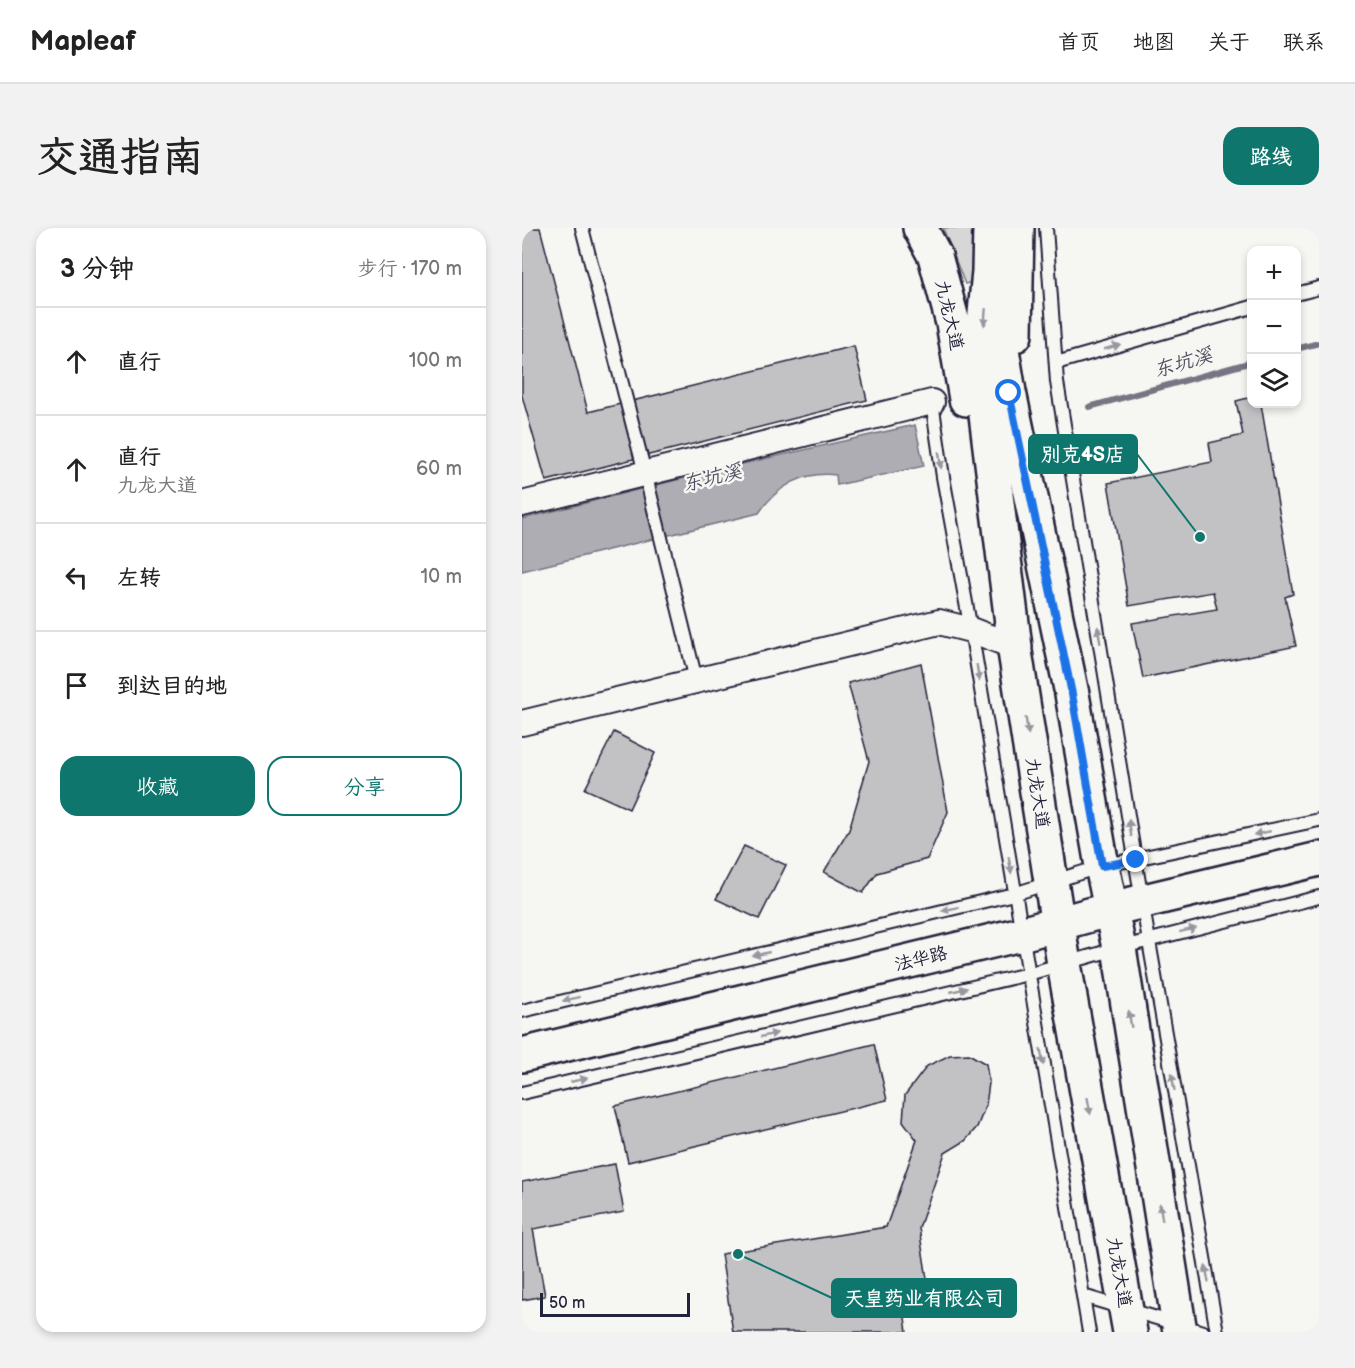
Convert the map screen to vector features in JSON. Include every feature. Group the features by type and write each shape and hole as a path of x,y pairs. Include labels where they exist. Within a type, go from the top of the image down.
{"main road":[{"path":"990,228 990,270 980,367 1015,647"},
{"path":"1017,228 1015,340 1052,516 1072,694"},
{"name":"九龙大道","path":"927,242 953,323 1015,647 1057,924 1128,1321"},
{"path":"990,270 1009,393 1072,694 1102,866 1127,905 1188,1330"},
{"name":"法华路","path":"522,1055 1319,859"}],"street":[{"path":"522,504 932,402"},
{"path":"522,723 939,622 971,630 1015,647"}],"lane":[{"path":"582,228 696,680"},
{"path":"1046,228 1059,394 1136,860 1127,905"},
{"path":"1301,293 1319,288"},
{"path":"1056,363 1247,308"},
{"path":"932,402 1089,1332"},
{"path":"522,1011 1014,894 1102,866 1319,820"},
{"path":"522,1093 1028,974 1134,944 1319,897"},
{"path":"1134,944 1217,1332"},
{"path":"1083,1296 1128,1321 1188,1330"}],"shaded area":[{"path":"943,228 976,228 975,281 965,284"}],"water":[{"path":"915,425 924,466 837,485 836,475 813,475 792,482 783,488 766,503 759,513 522,571 522,519 720,469"}],"building":[{"path":"522,228 540,228 588,412 854,346 867,400 546,481 522,396"},
{"path":"1247,398 1247,408 1262,408 1293,594 1285,597 1296,646 1143,678 1132,623 1217,609 1213,592 1129,606 1108,483 1212,462 1209,443 1243,435 1236,401"},
{"path":"921,663 948,812 927,859 877,873 863,893 824,872 849,830 869,761 848,683"},
{"path":"614,732 655,753 629,809 585,789"},
{"path":"744,846 786,865 759,919 716,899"},
{"path":"874,1044 887,1100 628,1162 615,1106"},
{"path":"969,1054 986,1064 989,1083 986,1105 977,1127 965,1141 945,1153 919,1228 930,1298 903,1303 907,1332 733,1332 721,1254 886,1227 917,1140 903,1121 905,1095 927,1066 950,1055"},
{"path":"615,1164 624,1212 533,1229 545,1296 522,1300 522,1182"}],"waterway":[{"name":"东坑溪","path":"1301,348 1319,343"},
{"name":"东坑溪","path":"1089,407 1247,363"}],"place":[{"name":"别克4S店","path":"1200,537"},
{"name":"天皇药业有限公司","path":"738,1254"}],"route":[{"path":"1009,393 1072,694 1102,866 1136,860"}]}
